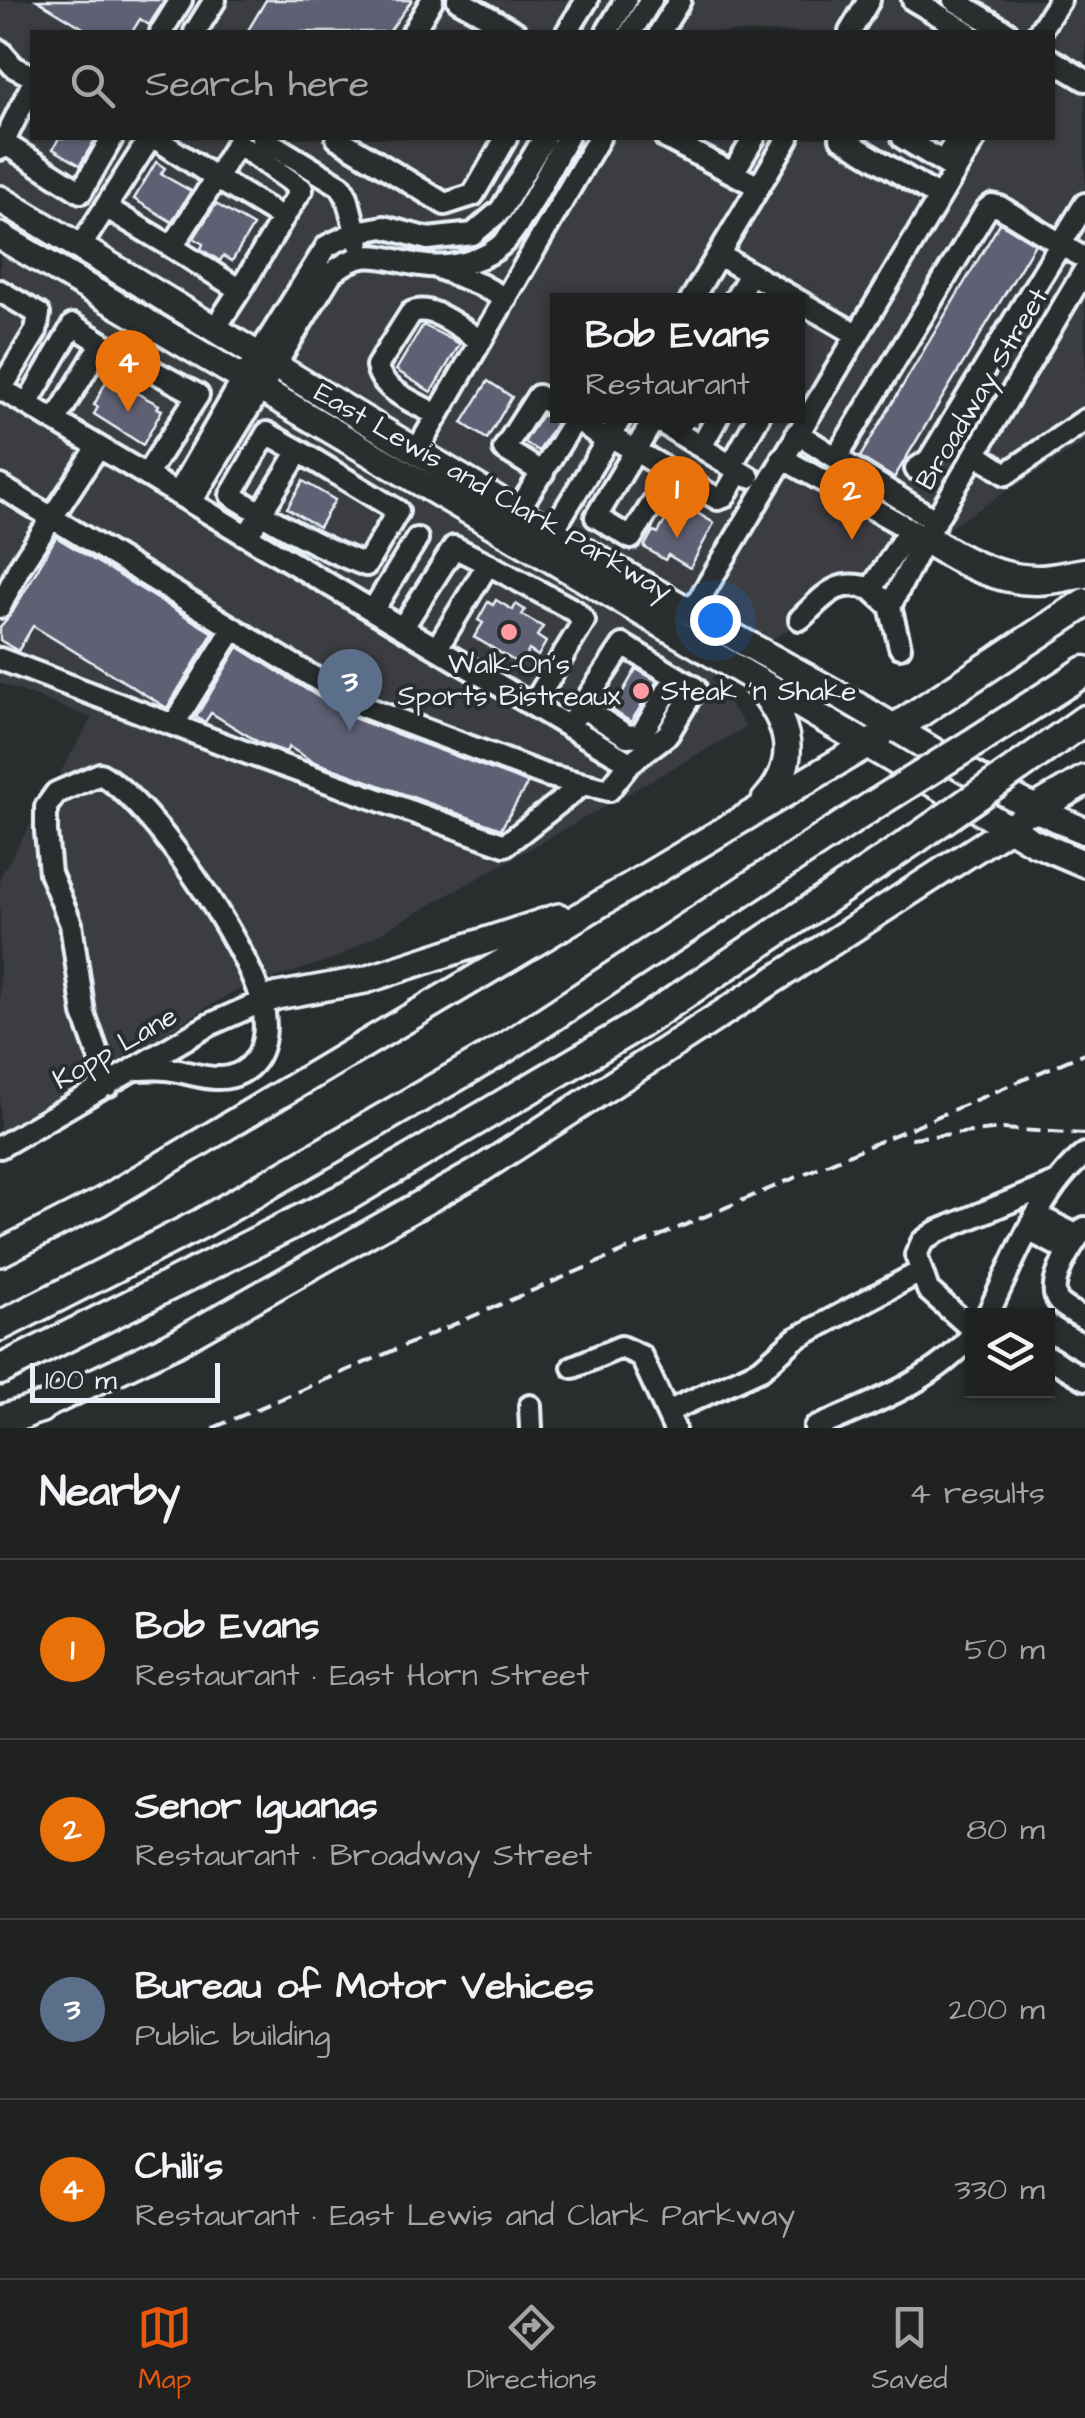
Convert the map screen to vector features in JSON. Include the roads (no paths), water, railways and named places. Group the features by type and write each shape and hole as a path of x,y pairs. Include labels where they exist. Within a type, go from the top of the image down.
{"highway":[{"path":"923,530 960,560 992,573 1037,580 1085,573"},
{"path":"897,726 1085,603"},
{"path":"0,1326 202,1222 500,1050 1085,670"},
{"path":"0,1370 348,1196 638,1025 1085,720"},
{"path":"1044,748 1085,728"},
{"path":"1034,810 1085,780"},
{"path":"0,1424 40,1408"}],"main road":[{"name":"East Lewis and Clark Parkway","path":"0,199 517,512 545,543 747,674 1009,828 1085,864"},
{"name":"East Lewis and Clark Parkway","path":"0,236 251,386 545,543 690,613 897,726 1034,810 1085,831"},
{"path":"747,674 780,714 788,753 783,775 756,809"},
{"path":"0,1253 100,1202 612,899 756,809 840,764 897,726"},
{"path":"40,1408 176,1343 477,1172 1034,810"},
{"path":"262,1002 365,980 612,899"}],"street":[{"path":"162,30 181,0"},
{"path":"196,30 215,0"},
{"path":"414,30 432,0"},
{"path":"458,0 511,30"},
{"path":"568,30 587,0"},
{"path":"608,30 626,0"},
{"path":"633,30 651,0"},
{"path":"667,30 680,0"},
{"path":"851,30 869,0"},
{"path":"866,30 884,0"},
{"path":"913,0 964,30"},
{"path":"954,0 1004,30"},
{"path":"1040,30 1060,0"},
{"path":"2,58 30,75"},
{"path":"1055,62 1085,80"},
{"path":"30,96 25,125 2,146 80,192 111,140"},
{"path":"80,247 152,140"},
{"path":"156,140 283,218"},
{"path":"172,248 216,178 234,140"},
{"path":"214,330 302,189 235,140"},
{"path":"265,140 328,176 347,197 362,258"},
{"path":"328,176 345,140 445,204 474,195 505,140"},
{"path":"184,498 266,361 322,252 356,232 384,226 428,239 474,234 501,210 543,140"},
{"path":"436,267 472,261 506,240 566,140"},
{"path":"416,452 598,140"},
{"path":"670,140 759,187"},
{"path":"732,172 753,140"},
{"path":"696,293 787,140"},
{"path":"844,140 939,197"},
{"path":"906,140 949,166"},
{"path":"806,400 856,334 939,197 957,140"},
{"path":"949,166 973,140"},
{"path":"923,530 913,477 1085,204"},
{"path":"836,458 992,205 1085,260"},
{"path":"107,208 240,290"},
{"path":"718,255 784,293"},
{"path":"266,361 331,274 362,258 389,256 436,267 506,298"},
{"name":"Broadway Street","path":"890,606 923,530 960,480 1085,270"},
{"path":"739,293 750,274"},
{"path":"0,291 39,314 36,331 1,389 630,763"},
{"path":"805,305 856,334"},
{"path":"438,415 389,386 378,375 377,366 411,313 418,309 428,309 481,340"},
{"path":"27,404 73,325 198,396 146,475"},
{"path":"56,422 102,343"},
{"path":"995,352 1026,371"},
{"path":"546,467 504,449 538,396 550,404"},
{"path":"976,454 1006,474 1085,420"},
{"path":"517,512 546,467 561,423"},
{"path":"580,423 718,499 724,497 757,423"},
{"path":"545,543 618,423"},
{"path":"654,423 596,517 631,538 672,472"},
{"path":"674,423 701,447 765,487"},
{"path":"701,447 714,423"},
{"path":"690,613 800,423"},
{"path":"267,433 299,452 398,511 366,565 315,546 231,495 267,433"},
{"path":"797,434 836,458 913,477 960,480"},
{"path":"0,607 19,568 98,447"},
{"path":"247,536 299,452"},
{"path":"782,458 923,530"},
{"path":"0,486 358,705 546,775 609,790 630,763 668,734 694,688 622,645 569,726"},
{"path":"871,588 923,530"},
{"path":"373,610 416,539"},
{"path":"402,627 454,546 576,611 584,621 533,705"},
{"path":"437,648 488,564"},
{"path":"800,619 834,588 853,583 871,588 890,606 900,647"},
{"path":"174,724 233,629"},
{"path":"0,659 506,845 583,784"},
{"path":"582,707 627,736 640,736 676,677"},
{"path":"108,1084 84,1014 71,924 50,873 46,832 46,807 56,793 78,780 100,774 114,781 164,832 230,935 262,1002 265,1040 242,1072 215,1079 166,1068 136,1069"},
{"name":"Kopp Lane","path":"0,1147 209,1025 262,1002"},
{"path":"991,1308 1058,1182 1085,1154"},
{"path":"965,1325 928,1290 916,1255 922,1242 936,1232 1058,1182"},
{"path":"1034,1223 1077,1238 1058,1273 1054,1292 1058,1302 1085,1318"},
{"path":"573,1367 621,1347 641,1356 671,1420 762,1370 795,1339 920,1272"},
{"path":"816,1428 902,1390 960,1351 965,1343"},
{"path":"1055,1361 1085,1380"},
{"path":"530,1406 531,1428"}],"railway":[{"path":"213,1428 1085,1053"},
{"path":"911,1138 1003,1129 1085,1134"}],"place":[{"name":"Chili's","path":"128,412"},
{"name":"Bob Evans","path":"677,538"},
{"name":"Senor Iguanas","path":"852,540"},
{"name":"Walk-On's Sports Bistreaux","path":"509,632"},
{"name":"Steak 'n Shake","path":"641,691"},
{"name":"Bureau of Motor Vehices","path":"350,731"}]}
